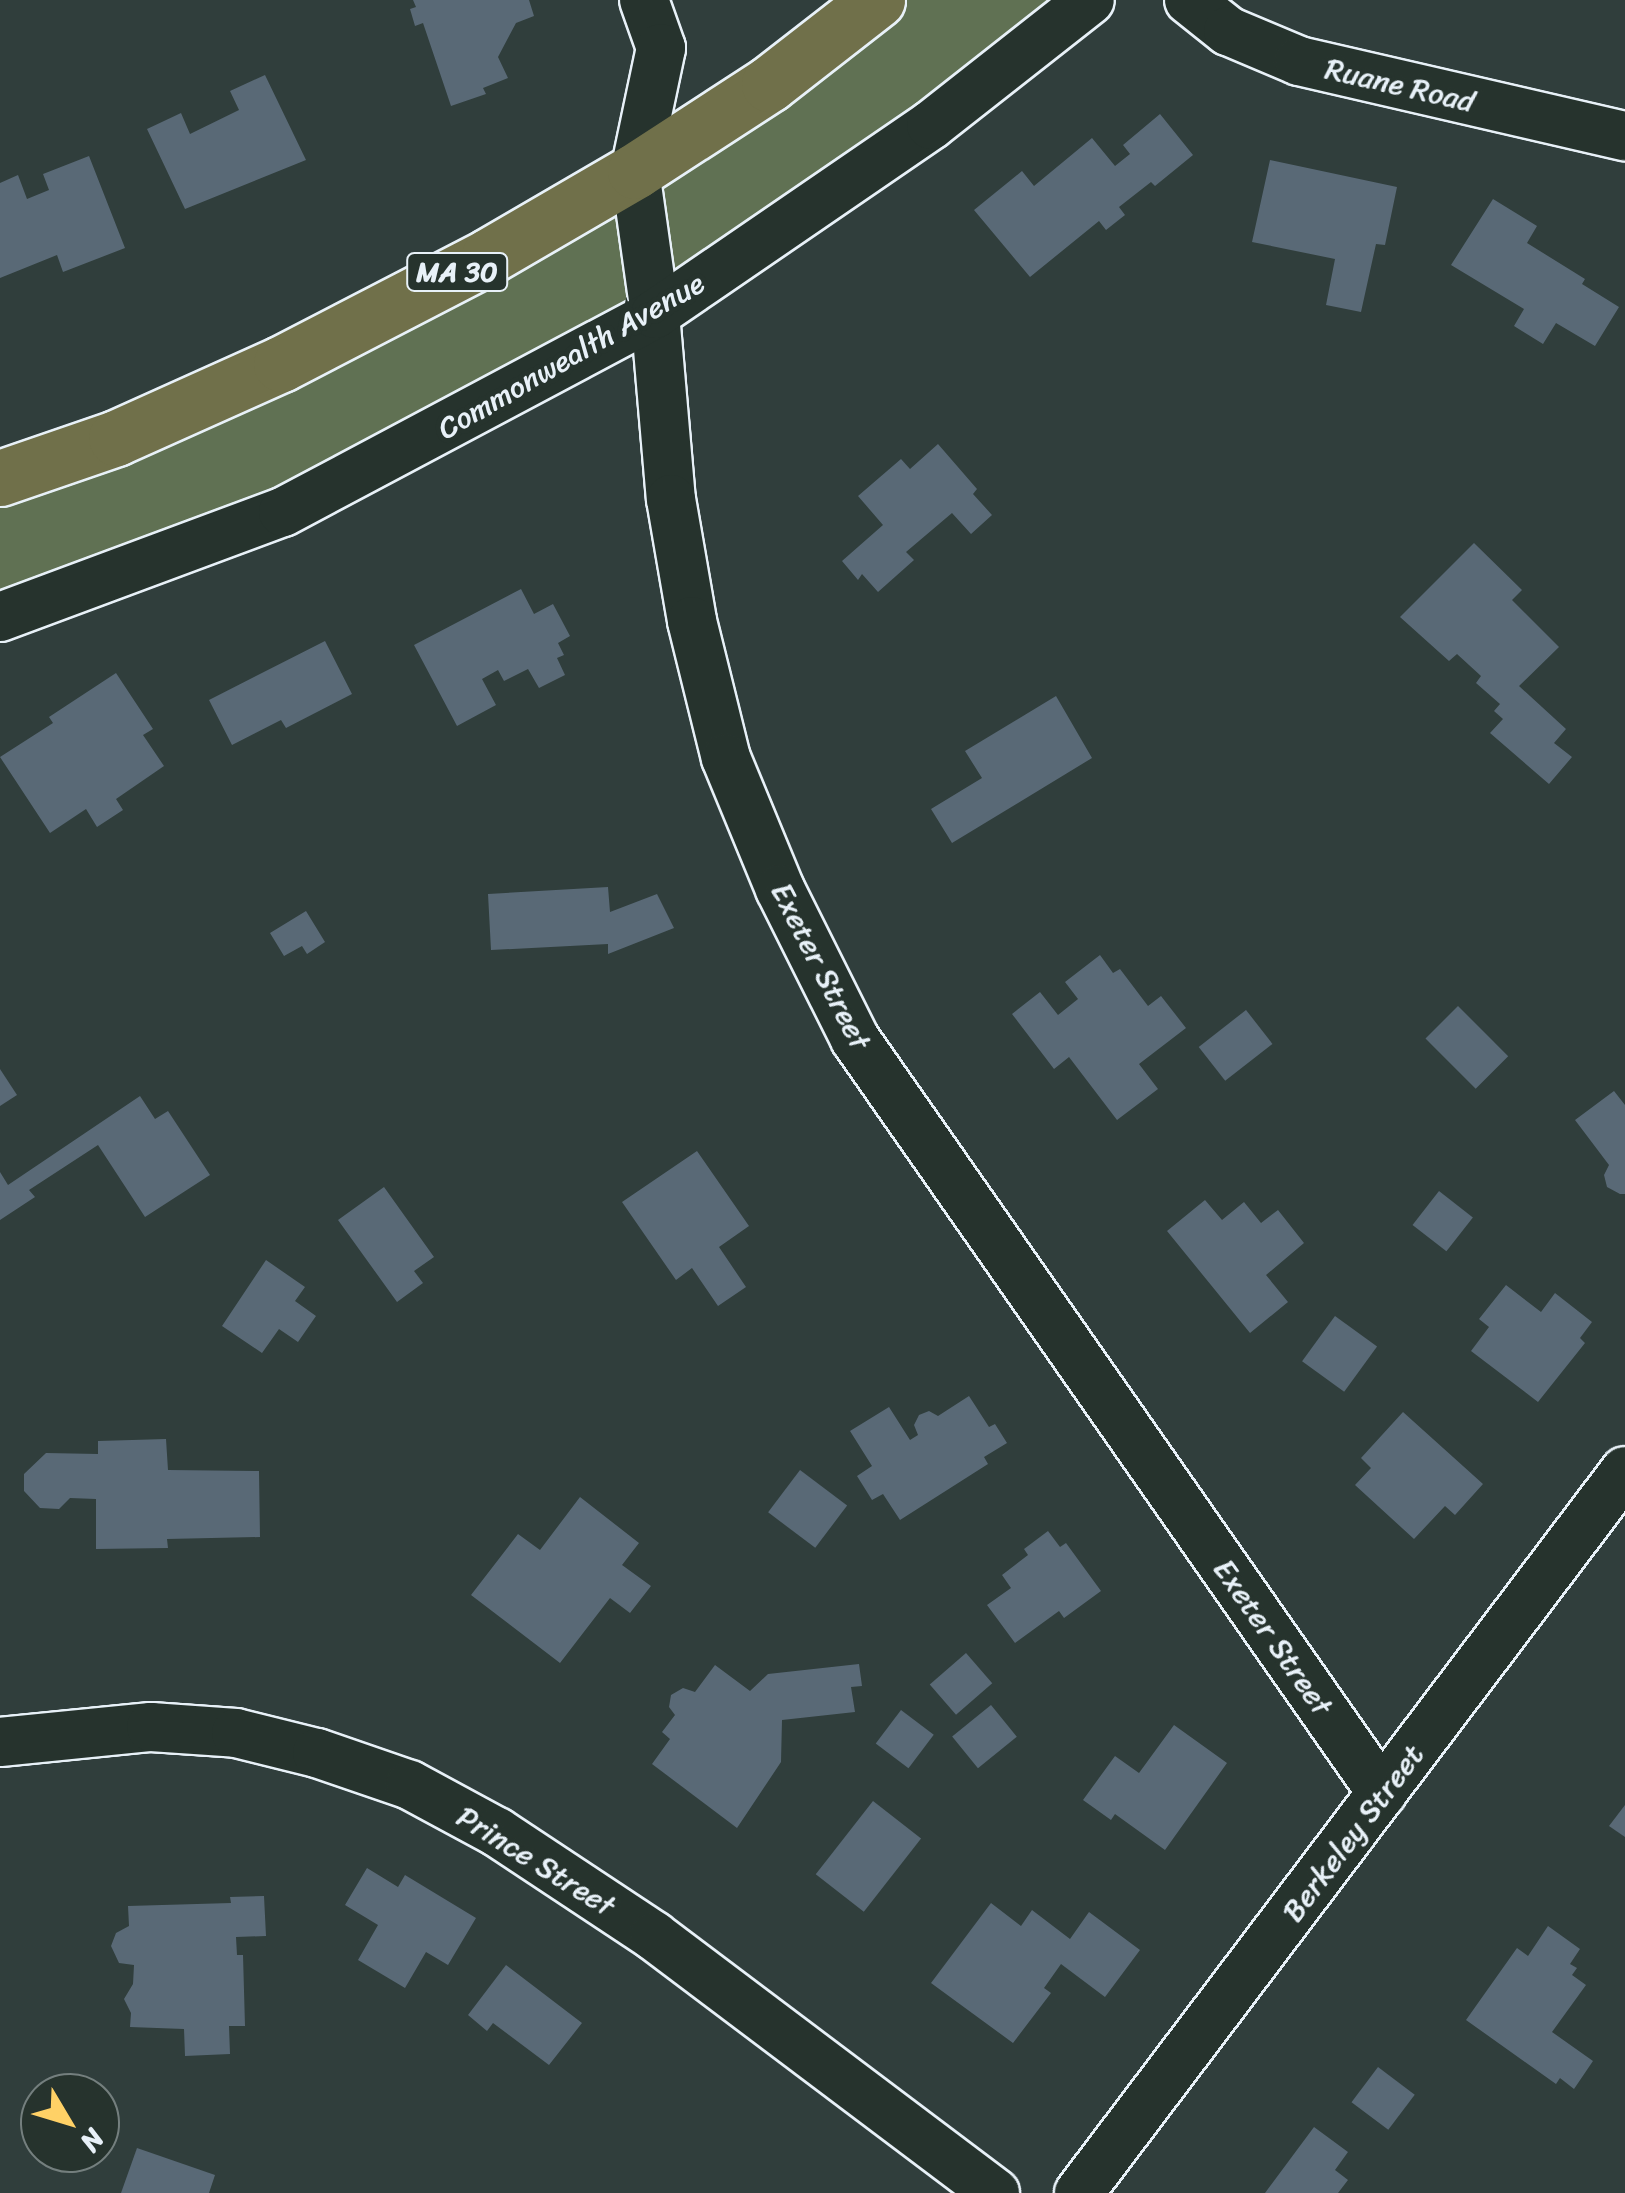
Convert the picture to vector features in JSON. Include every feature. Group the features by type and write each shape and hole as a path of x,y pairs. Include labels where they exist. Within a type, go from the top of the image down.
{"main road":[{"name":"MA 30","path":"0,478 116,438 281,364 488,256 634,171 769,84 877,0"}],"street":[{"name":"Exeter Street","path":"644,0 660,48 634,171 655,314 671,499 692,621 726,758 780,889 855,1039 1382,1793"},
{"name":"Commonwealth Avenue","path":"0,617 283,512 655,314 930,125 1090,0"},
{"name":"Ruane Road","path":"1189,0 1228,31 1299,60 1625,136"},
{"name":"Berkeley Street","path":"1079,2193 1625,1471"},
{"name":"Prince Street","path":"0,1742 151,1727 236,1732 317,1753 410,1785 497,1832 654,1936 995,2193"}],"green space":[{"path":"877,0 1090,0 655,314 0,617 0,478 281,364"}],"building":[{"path":"413,0 529,0 534,16 516,23 498,57 508,78 483,88 486,94 451,106 423,23 415,26 410,9 416,7"},
{"path":"265,75 306,160 185,209 147,129 181,113 190,134 239,110 230,91"},
{"path":"1160,114 1193,155 1155,186 1151,182 1119,207 1125,215 1106,230 1099,221 1030,277 974,210 1022,171 1034,186 1092,138 1115,166 1130,154 1123,145"},
{"path":"89,156 125,248 63,272 57,255 0,278 0,183 18,175 27,199 49,190 43,174"},
{"path":"1270,160 1397,187 1385,245 1376,244 1361,312 1326,305 1335,259 1252,242"},
{"path":"1493,199 1537,226 1527,243 1585,279 1582,284 1619,307 1595,346 1556,323 1543,344 1514,326 1524,309 1451,265"},
{"path":"938,444 977,489 973,494 992,515 971,534 952,513 906,552 914,560 878,592 862,574 858,580 842,561 883,525 858,496 901,459 910,469"},
{"path":"1474,543 1522,590 1512,600 1559,647 1519,686 1566,729 1554,743 1572,757 1549,784 1490,733 1503,719 1494,711 1500,704 1476,683 1481,676 1457,654 1449,661 1400,617"},
{"path":"521,589 534,614 553,604 570,636 558,643 564,655 557,658 565,675 539,688 528,669 504,681 498,670 482,679 496,705 457,726 414,645"},
{"path":"325,641 352,694 286,728 281,720 232,745 209,700"},
{"path":"116,673 153,729 143,735 164,766 116,799 123,810 97,827 86,809 50,833 0,757 53,723 49,717"},
{"path":"1056,696 1092,758 952,843 931,809 982,778 965,751"},
{"path":"608,887 610,912 657,894 674,928 608,954 608,944 491,950 488,894"},
{"path":"306,911 325,942 307,954 302,946 284,956 270,933"},
{"path":"1100,955 1113,973 1120,969 1148,1006 1161,996 1186,1028 1139,1064 1158,1089 1117,1120 1069,1057 1054,1069 1012,1014 1040,992 1058,1015 1078,999 1065,982"},
{"path":"1458,1006 1508,1056 1476,1089 1425,1039"},
{"path":"1246,1010 1272,1044 1225,1081 1199,1047"},
{"path":"0,1069 17,1095 0,1106"},
{"path":"1614,1091 1625,1105 1625,1194 1607,1187 1604,1175 1609,1165 1575,1120"},
{"path":"140,1096 155,1119 168,1111 210,1175 145,1217 98,1145 29,1190 35,1197 0,1220 0,1172 8,1185"},
{"path":"697,1151 749,1226 719,1247 746,1287 718,1306 692,1268 676,1280 622,1202"},
{"path":"384,1187 434,1257 414,1271 423,1283 397,1302 338,1220"},
{"path":"1439,1191 1473,1217 1446,1251 1413,1225"},
{"path":"1205,1200 1222,1220 1244,1202 1261,1223 1278,1210 1304,1243 1266,1275 1288,1302 1250,1333 1167,1231"},
{"path":"266,1260 305,1287 295,1301 316,1316 298,1342 279,1329 262,1353 222,1326"},
{"path":"1506,1285 1541,1312 1555,1293 1592,1322 1580,1338 1585,1343 1538,1402 1471,1351 1489,1327 1479,1319"},
{"path":"1335,1316 1377,1347 1344,1392 1302,1361"},
{"path":"969,1396 989,1427 995,1424 1007,1443 984,1457 988,1464 900,1520 883,1494 872,1500 857,1476 872,1466 850,1431 889,1407 910,1440 918,1435 914,1425 919,1415 929,1411 938,1416"},
{"path":"1403,1412 1483,1484 1455,1515 1445,1506 1414,1539 1355,1485 1371,1468 1361,1458"},
{"path":"166,1439 168,1470 259,1471 260,1537 167,1539 168,1548 96,1549 96,1499 70,1498 59,1509 40,1508 24,1491 24,1474 46,1453 98,1454 98,1441"},
{"path":"800,1470 847,1506 815,1548 768,1512"},
{"path":"580,1497 639,1543 622,1565 651,1586 630,1613 610,1598 560,1663 471,1595 518,1534 540,1550"},
{"path":"1048,1531 1060,1547 1066,1543 1101,1591 1064,1618 1059,1611 1015,1643 987,1605 1011,1588 1002,1575 1028,1555 1024,1549"},
{"path":"966,1653 992,1683 956,1715 930,1684"},
{"path":"859,1664 862,1686 851,1687 855,1712 782,1720 781,1762 737,1828 652,1764 670,1739 662,1732 675,1715 669,1707 671,1695 683,1688 695,1692 715,1665 750,1691 768,1674"},
{"path":"991,1705 1017,1737 978,1768 952,1736"},
{"path":"901,1710 934,1735 908,1768 876,1744"},
{"path":"1174,1725 1227,1763 1165,1850 1115,1814 1111,1820 1083,1800 1115,1756 1139,1773"},
{"path":"873,1801 921,1839 864,1912 816,1874"},
{"path":"1625,1805 1625,1837 1609,1826"},
{"path":"367,1868 398,1887 405,1875 476,1918 448,1965 426,1952 405,1988 358,1960 378,1925 345,1905"},
{"path":"264,1896 266,1936 236,1937 237,1955 243,1955 245,2026 229,2026 230,2054 185,2056 184,2029 130,2027 131,2013 124,1999 133,1984 134,1965 119,1963 111,1946 116,1933 129,1926 128,1906 231,1903 230,1897"},
{"path":"991,1903 1021,1926 1032,1910 1070,1939 1089,1912 1140,1950 1105,1997 1061,1964 1044,1988 1051,1993 1013,2043 931,1983"},
{"path":"1548,1926 1580,1949 1570,1964 1577,1968 1572,1975 1586,1985 1552,2032 1593,2061 1574,2089 1560,2078 1556,2084 1466,2020 1517,1948 1528,1956"},
{"path":"506,1965 582,2023 549,2065 493,2023 487,2031 468,2015"},
{"path":"1378,2067 1415,2095 1388,2130 1352,2102"},
{"path":"1314,2127 1348,2152 1335,2170 1348,2180 1338,2193 1265,2193"},
{"path":"137,2148 215,2175 209,2193 121,2193"}]}
